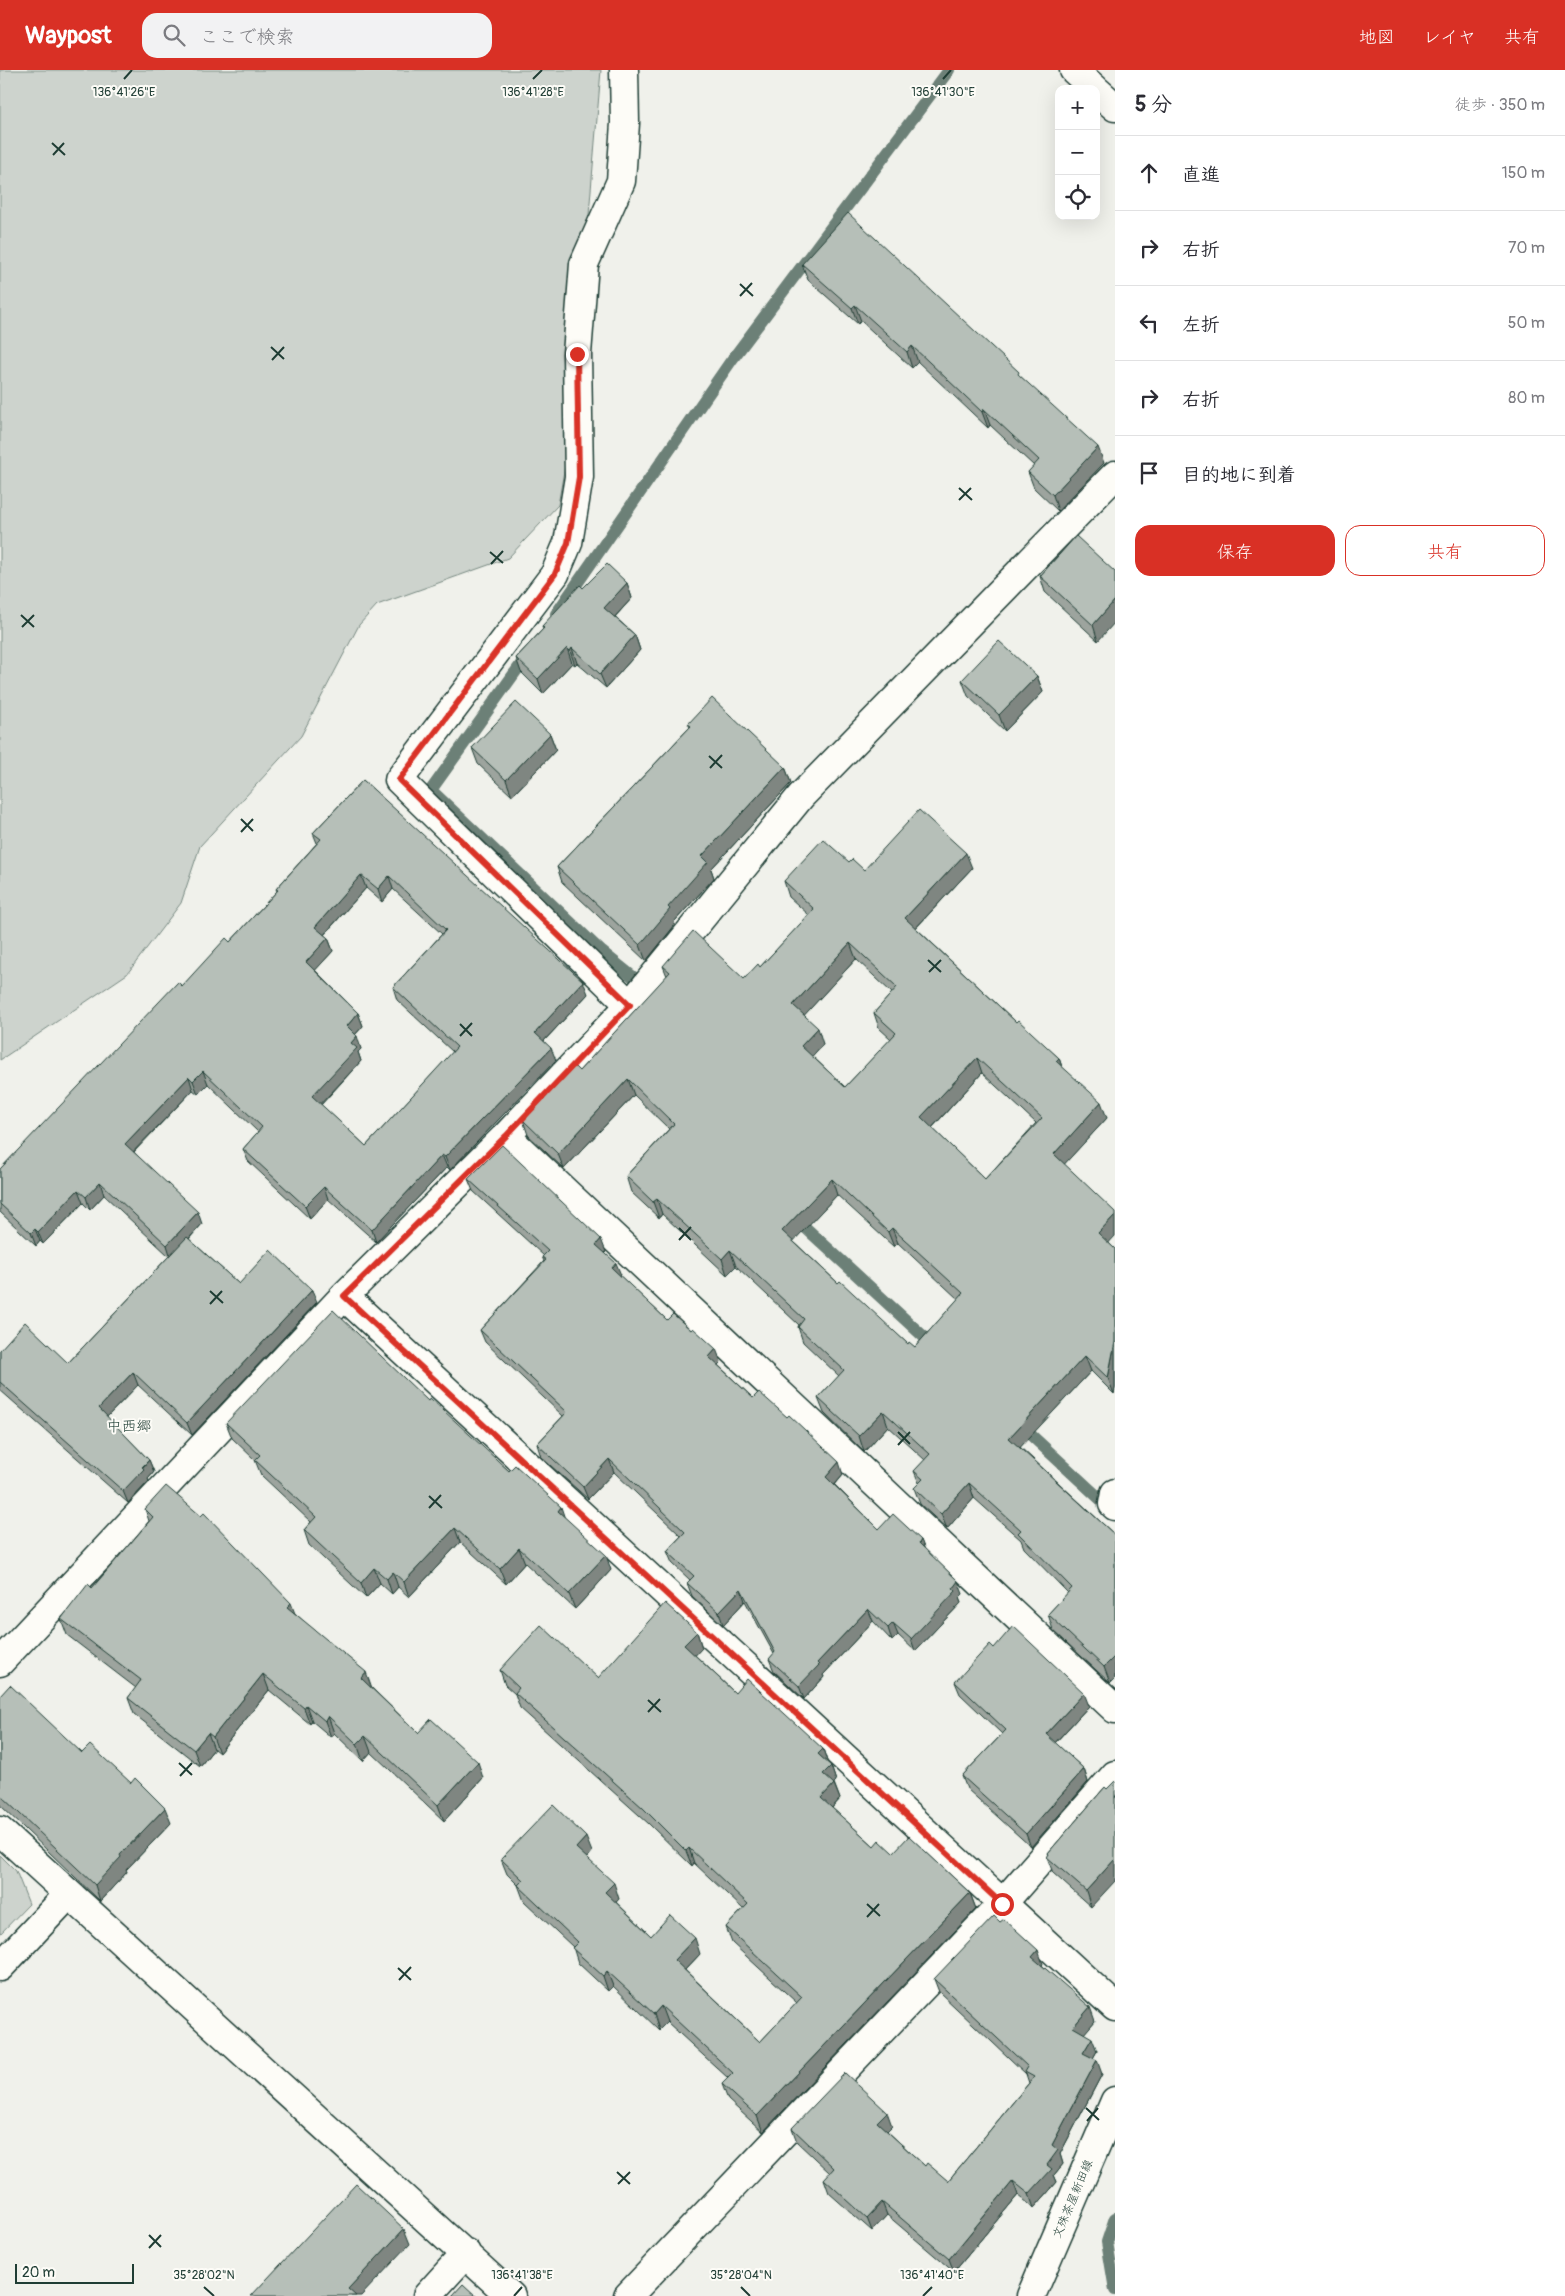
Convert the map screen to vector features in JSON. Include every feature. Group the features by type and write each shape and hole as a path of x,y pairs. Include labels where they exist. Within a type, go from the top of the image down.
{"street":[{"path":"624,70 625,123 621,181 584,264 577,354 579,477 568,543 555,574 399,780 630,1005"},
{"path":"1074,70 1091,85"},
{"path":"1100,93 1115,106"},
{"path":"0,1662 344,1296 506,1136 630,1005 801,796 1115,475"},
{"path":"506,1136 1115,1709"},
{"path":"344,1296 1115,2007"},
{"path":"1115,1492 1113,1504 1115,1506"},
{"path":"628,2296 1002,1904 1115,1775"},
{"path":"0,1831 466,2253 511,2296"},
{"path":"0,1968 69,1894"},
{"name":"文殊茶屋新田線","path":"1031,2296 1115,2101"},
{"path":"426,2296 466,2253"}],"shaded area":[{"path":"0,70 601,70 571,431 558,505 508,558 377,605 359,625 301,736 200,846 181,903 127,974 0,1060"},
{"path":"0,1855 16,1871 29,1904 0,1934"}],"building":[{"path":"848,213 1098,447 1053,495 1028,472 1039,460 984,409 982,412 912,346 907,352 855,305 852,308 802,264"},
{"path":"1076,536 1115,572 1115,600 1093,625 1040,576"},
{"path":"607,564 627,583 604,608 635,635 600,674 572,648 570,651 567,648 538,679 516,658 544,628 542,626 580,585 583,588"},
{"path":"999,641 1037,676 999,715 962,680"},
{"path":"712,698 785,767 702,856 708,862 668,907 670,909 640,945 557,867 691,726 688,724"},
{"path":"516,702 550,734 506,780 472,748"},
{"path":"363,780 583,981 535,1033 551,1048 445,1157 442,1155 372,1230 324,1187 305,1206 243,1149 262,1127 203,1071 193,1081 189,1077 125,1144 198,1212 167,1245 100,1182 86,1197 78,1190 38,1232 35,1229 31,1233 0,1204 0,1169 178,982 182,986 226,938 230,942 278,890 276,889 321,839 313,833","holes":["361,875 378,889 389,876 446,930 393,987 457,1047 366,1146 312,1096 357,1048 351,1043 357,1036 347,1026 358,1013 306,962 328,938 315,927"]},
{"path":"919,810 966,853 905,918 1016,1022 1018,1020 1059,1058 1056,1061 1101,1102 1054,1154 1115,1212 1115,1215 1098,1233 1115,1249 1115,1342 1108,1378 1085,1356 1009,1438 1115,1535 1115,1658 1104,1667 1048,1614 1072,1588 1018,1533 1021,1530 969,1483 941,1514 914,1488 923,1479 914,1471 930,1454 883,1411 859,1436 818,1398 844,1370 798,1327 804,1319 730,1250 722,1259 657,1199 653,1202 626,1176 674,1124 628,1079 558,1154 523,1120 574,1066 579,1071 670,972 663,966 693,931 744,979 758,964 760,967 814,909 784,881 823,839 849,862 852,859 864,870","holes":["850,943 897,987 874,1013 896,1033 845,1087 801,1046 818,1028 793,1005","977,1058 1042,1118 985,1179 921,1117","832,1179 888,1232 892,1228 963,1293 915,1347 909,1342 908,1344 840,1281 838,1283 782,1231"]},
{"path":"502,1145 601,1239 596,1245 616,1263 612,1268 667,1320 673,1314 691,1330 693,1328 716,1349 709,1357 753,1398 759,1392 787,1417 789,1415 839,1462 826,1477 879,1529 893,1514 921,1540 919,1543 958,1581 953,1588 956,1591 911,1639 893,1623 888,1628 868,1609 817,1663 819,1665 799,1686 769,1659 775,1652 741,1589 719,1612 687,1583 694,1576 667,1551 685,1532 609,1459 583,1487 537,1444 567,1412 480,1330 546,1260 542,1257 548,1251 468,1179"},
{"path":"187,1237 239,1284 270,1250 312,1290 187,1423 133,1372 99,1408 149,1460 142,1467 144,1469 123,1491 0,1382 0,1350 25,1322 68,1363"},
{"path":"333,1310 428,1401 430,1398 509,1471 515,1465 561,1507 558,1511 606,1555 569,1594 519,1548 500,1569 455,1528 404,1582 393,1572 387,1579 374,1568 361,1583 304,1530 316,1517 255,1460 260,1455 226,1423"},
{"path":"166,1486 201,1516 204,1513 291,1603 287,1607 366,1672 361,1678 418,1733 431,1719 478,1762 438,1805 365,1736 357,1744 328,1716 325,1721 306,1705 304,1708 263,1674 213,1737 208,1733 194,1750 128,1698 141,1680 61,1619 88,1584 92,1588 153,1517 145,1509"},
{"path":"665,1603 697,1632 684,1645 735,1693 747,1679 823,1749 818,1754 831,1766 823,1774 834,1784 821,1798 874,1846 879,1840 893,1853 909,1836 970,1893 757,2116 722,2084 733,2073 661,2006 654,2014 607,1971 603,1976 572,1948 578,1942 518,1885 523,1880 501,1859 553,1805 586,1837 576,1848 614,1883 605,1892 651,1936 670,1915 695,1938 674,1960 760,2042 802,1997 726,1927 748,1904 689,1848 686,1851 643,1808 515,1693 519,1688 500,1670 541,1625 598,1678"},
{"path":"1013,1626 1084,1693 1046,1734 1084,1769 1026,1834 962,1776 1006,1730 955,1682 990,1644 994,1648"},
{"path":"10,1685 82,1753 90,1745 131,1783 135,1778 165,1808 120,1855 121,1857 95,1885 0,1795 0,1696"},
{"path":"1115,1781 1115,1859 1086,1891 1047,1857 1048,1853 1105,1787 1107,1789"},
{"path":"994,1916 1000,1922 1004,1919 1038,1950 1032,1957 1090,2007 1073,2027 1092,2038 1083,2053 1097,2060 1052,2145 1058,2150 1047,2165 1052,2169 1029,2194 1013,2181 949,2259 882,2202 867,2218 824,2179 834,2168 792,2128 845,2073 887,2112 877,2122 925,2166 927,2163 948,2181 1034,2077 1025,2072 1028,2067 934,1979"},
{"path":"356,2184 404,2229 348,2289 356,2296 251,2296"},
{"path":"463,2284 476,2296 452,2296"}],"waterway":[{"path":"556,614 731,361 949,70"},
{"path":"529,653 431,790 602,952 648,989"},
{"path":"795,1218 936,1348"},
{"path":"1019,1424 1111,1509"},
{"path":"1115,2218 1107,2242 1115,2290"}],"district":[{"name":"中西郷","path":"129,1426"}],"route":[{"path":"577,354 579,477 568,543 555,574 399,780 630,1005 506,1136 344,1296 1002,1904"}]}
